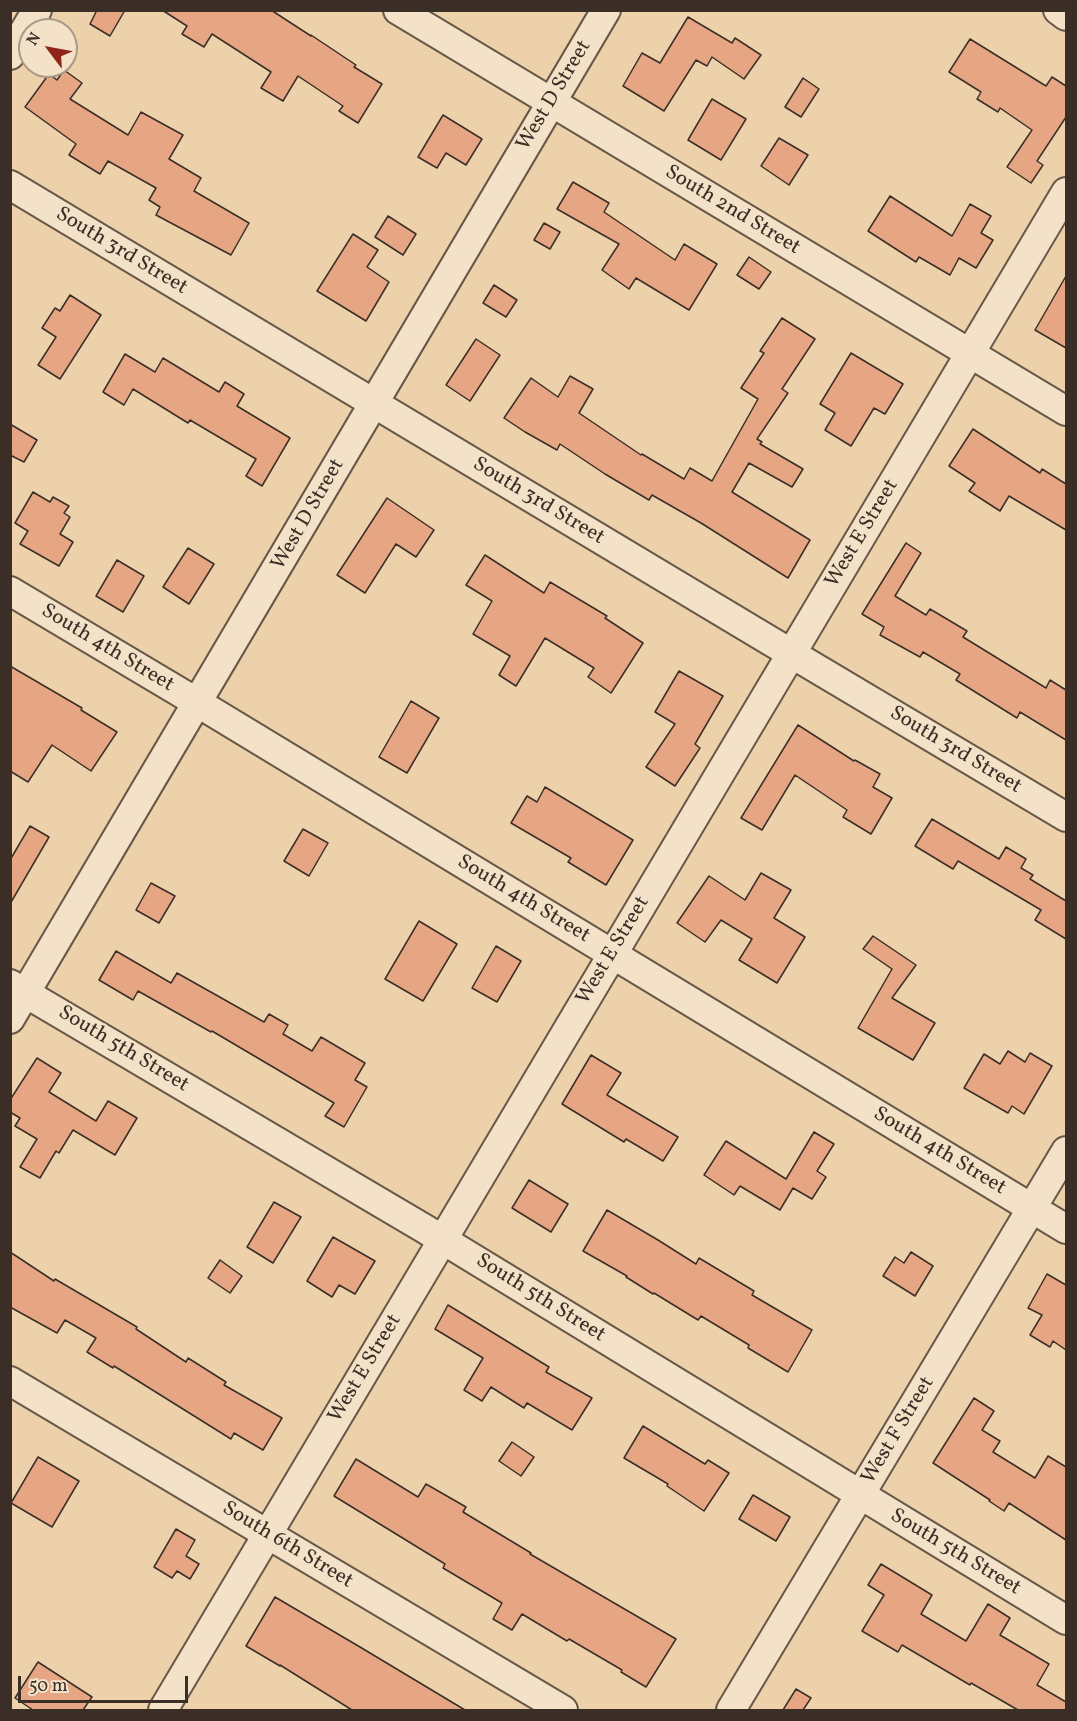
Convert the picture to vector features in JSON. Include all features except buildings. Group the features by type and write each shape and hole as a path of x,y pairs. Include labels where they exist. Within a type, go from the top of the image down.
{"street":[{"path":"10,55 37,10"},
{"name":"South 2nd Street","path":"398,10 1066,411"},
{"name":"West D Street","path":"10,1019 18,989 198,703 606,10"},
{"path":"1058,10 1066,16"},
{"name":"South 3rd Street","path":"10,185 1066,817"},
{"name":"West E Street","path":"163,1710 1066,192"},
{"name":"South 4th Street","path":"10,591 1066,1229"},
{"name":"South 5th Street","path":"18,989 443,1239 1066,1620"},
{"name":"West F Street","path":"731,1710 1066,1151"},
{"name":"South 6th Street","path":"10,1381 563,1710"}]}
